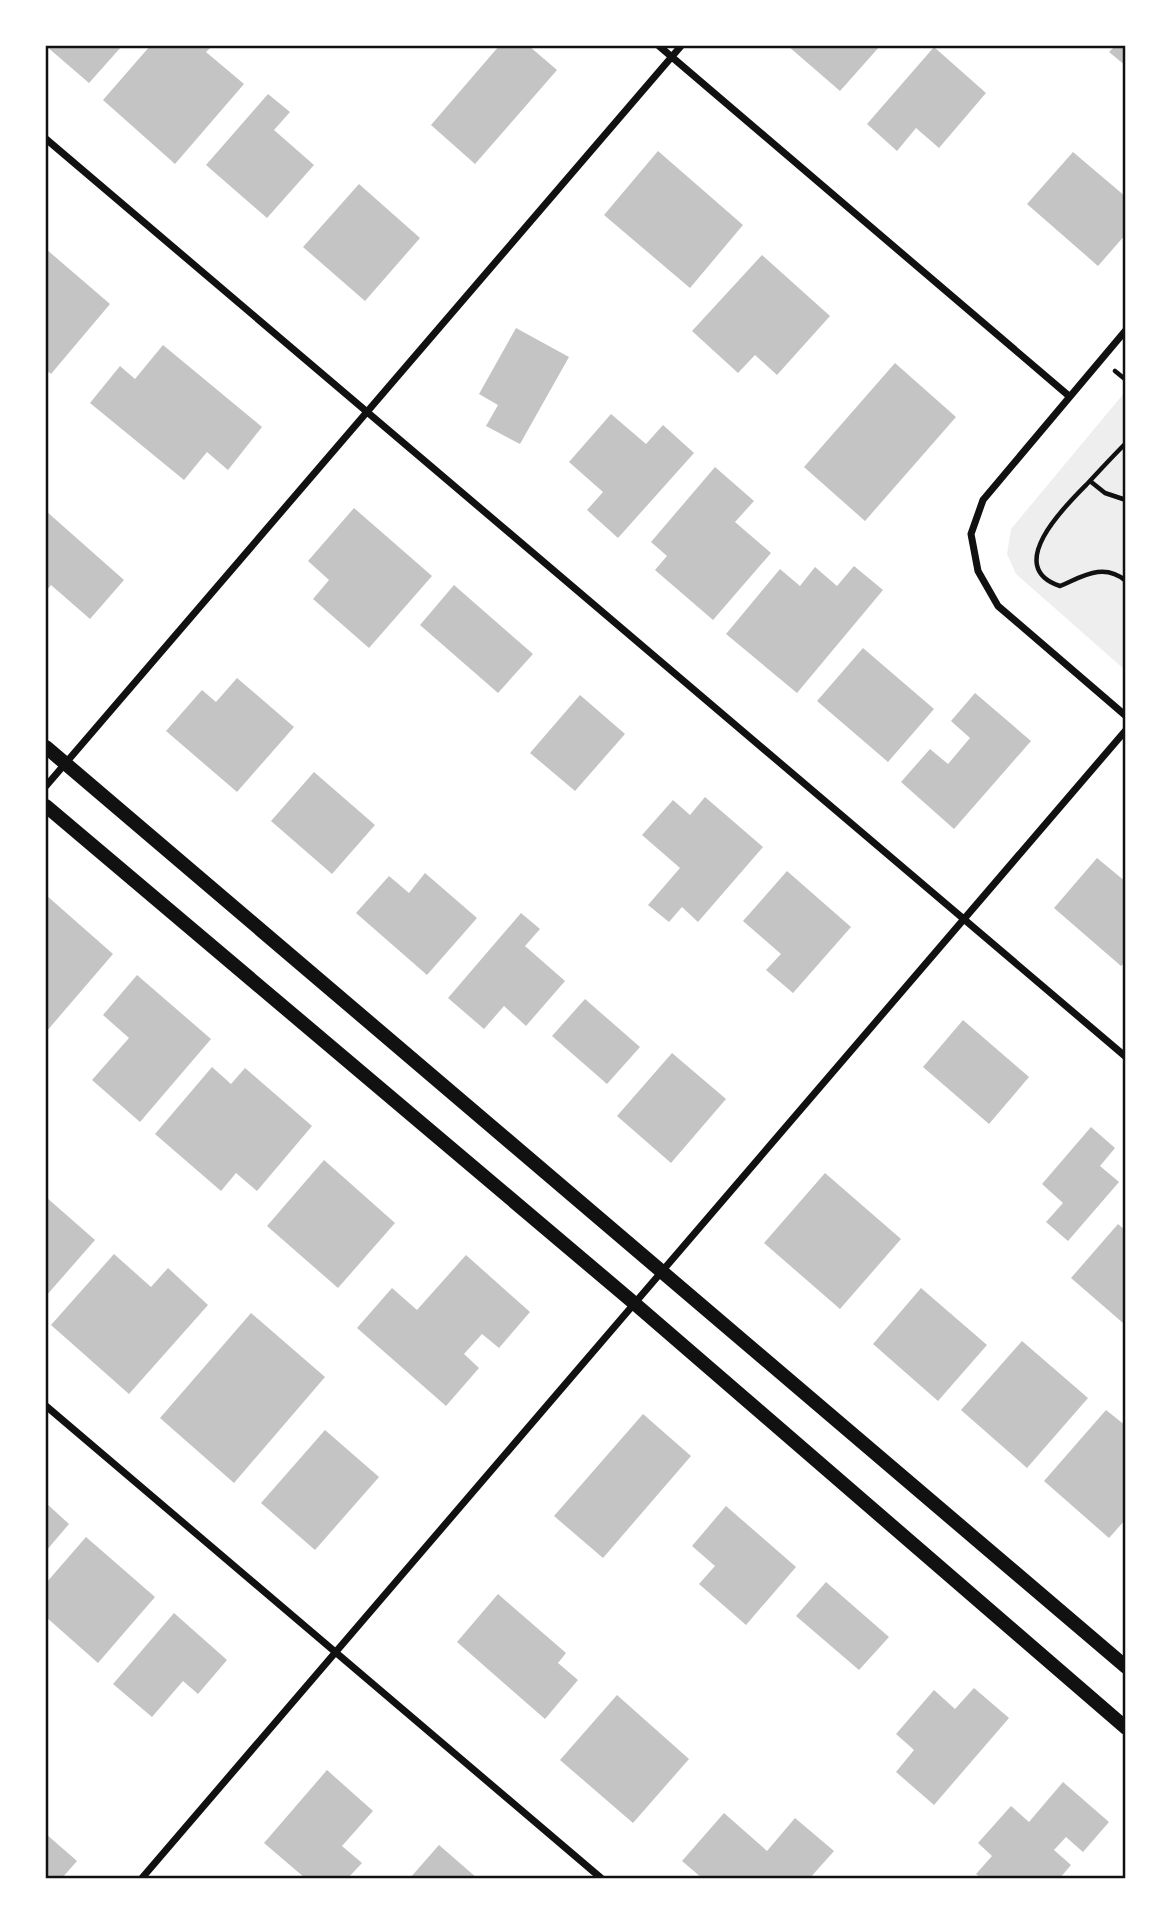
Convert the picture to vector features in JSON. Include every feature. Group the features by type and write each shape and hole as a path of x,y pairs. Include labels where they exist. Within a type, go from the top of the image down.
{"main road":[{"path":"46,747 1125,1667"},
{"path":"46,806 634,1303 1125,1728"}],"street":[{"path":"659,46 1069,396"},
{"path":"46,786 681,46"},
{"path":"46,139 1125,1057"},
{"path":"1125,330 983,500 971,534 978,571 998,606 1125,716"},
{"path":"142,1878 1125,730"},
{"path":"46,1406 601,1878"}],"path":[{"path":"1125,443 1054,518 1043,534 1038,551 1041,575 1049,583 1060,586 1093,571 1119,575 1125,581"},
{"path":"1090,481 1105,493 1125,500"}],"shaded area":[{"path":"1125,392 1125,670 1016,574 1007,554 1011,529"}],"building":[{"path":"46,46 122,46 89,83"},
{"path":"150,46 212,46 206,52 244,84 175,164 103,100"},
{"path":"499,46 529,46 557,70 475,164 431,125"},
{"path":"788,46 880,46 840,91"},
{"path":"1115,46 1126,46 1126,66 1109,52"},
{"path":"934,47 986,93 939,148 916,128 897,151 867,124"},
{"path":"268,94 290,112 274,130 314,165 267,218 206,165"},
{"path":"658,151 743,225 690,288 604,215"},
{"path":"1073,152 1126,197 1126,234 1098,266 1027,204"},
{"path":"359,184 420,238 365,301 303,247"},
{"path":"46,249 110,304 51,374 46,370"},
{"path":"762,255 830,316 777,375 755,355 738,373 692,331"},
{"path":"516,328 569,357 520,444 486,426 498,405 479,394"},
{"path":"163,345 262,427 228,470 207,452 184,480 90,403 120,366 135,379"},
{"path":"895,363 956,417 865,521 804,467"},
{"path":"611,414 646,444 663,425 694,453 618,538 587,510 603,492 569,462"},
{"path":"715,467 754,501 735,522 771,553 713,620 655,570 667,556 651,542"},
{"path":"354,508 432,576 369,648 313,599 329,580 308,561"},
{"path":"46,511 124,580 90,619 51,585 46,591"},
{"path":"854,566 883,590 797,693 726,634 780,569 800,586 815,567 837,586"},
{"path":"454,585 533,654 498,693 420,625"},
{"path":"863,648 934,709 888,762 817,701"},
{"path":"237,678 294,727 237,792 166,731 202,690 216,702"},
{"path":"975,693 1031,741 954,829 901,782 930,749 948,764 970,738 951,721"},
{"path":"580,695 625,734 575,791 530,753"},
{"path":"314,772 375,825 332,874 271,821"},
{"path":"705,797 763,847 698,922 682,907 669,922 648,905 680,868 642,835 673,800 690,815"},
{"path":"1097,858 1126,882 1126,961 1121,966 1054,908"},
{"path":"787,871 851,927 793,993 766,970 781,954 743,921"},
{"path":"425,873 477,918 427,975 356,913 389,876 409,893"},
{"path":"46,895 113,954 46,1032"},
{"path":"521,913 540,929 525,946 565,981 526,1026 504,1006 484,1029 448,998"},
{"path":"137,975 211,1039 140,1122 92,1080 129,1038 103,1015"},
{"path":"585,999 640,1047 607,1084 552,1036"},
{"path":"963,1020 1029,1077 989,1124 923,1067"},
{"path":"672,1053 726,1099 671,1163 617,1116"},
{"path":"212,1067 231,1084 245,1068 312,1126 257,1191 236,1173 221,1191 155,1134"},
{"path":"1091,1127 1115,1148 1100,1166 1119,1182 1068,1241 1046,1222 1063,1203 1042,1184"},
{"path":"324,1160 395,1223 338,1288 267,1226"},
{"path":"825,1173 901,1239 840,1309 764,1243"},
{"path":"46,1197 95,1240 46,1296"},
{"path":"1118,1224 1126,1231 1126,1320 1123,1323 1071,1278"},
{"path":"114,1254 151,1287 168,1268 208,1305 129,1394 51,1325"},
{"path":"466,1255 530,1312 499,1348 482,1334 464,1354 479,1368 446,1406 357,1328 392,1288 417,1310"},
{"path":"921,1288 987,1345 938,1401 873,1344"},
{"path":"251,1313 325,1377 234,1483 160,1418"},
{"path":"1022,1341 1088,1398 1027,1468 961,1410"},
{"path":"1106,1410 1126,1426 1126,1519 1109,1538 1044,1481"},
{"path":"643,1414 691,1456 603,1558 554,1516"},
{"path":"325,1430 379,1477 315,1550 261,1503"},
{"path":"46,1503 69,1524 46,1551"},
{"path":"726,1506 796,1567 746,1625 699,1584 715,1566 692,1546"},
{"path":"86,1537 155,1597 98,1663 46,1617 46,1583"},
{"path":"826,1582 889,1637 859,1670 796,1616"},
{"path":"498,1594 566,1653 558,1663 578,1680 545,1719 457,1642"},
{"path":"174,1613 227,1660 198,1694 183,1681 152,1717 113,1684"},
{"path":"974,1688 1009,1718 934,1805 896,1772 914,1750 896,1734 934,1690 955,1709"},
{"path":"617,1695 689,1759 633,1823 560,1760"},
{"path":"327,1770 373,1811 342,1846 362,1863 348,1878 305,1878 264,1843"},
{"path":"1063,1782 1109,1822 1083,1852 1066,1837 1054,1850 1071,1865 1060,1878 981,1878 976,1874 992,1856 978,1843 1011,1806 1029,1822"},
{"path":"724,1813 767,1851 795,1818 834,1851 810,1878 702,1878 682,1861"},
{"path":"46,1834 77,1861 62,1878 46,1878"},
{"path":"439,1845 477,1878 410,1878"}]}
